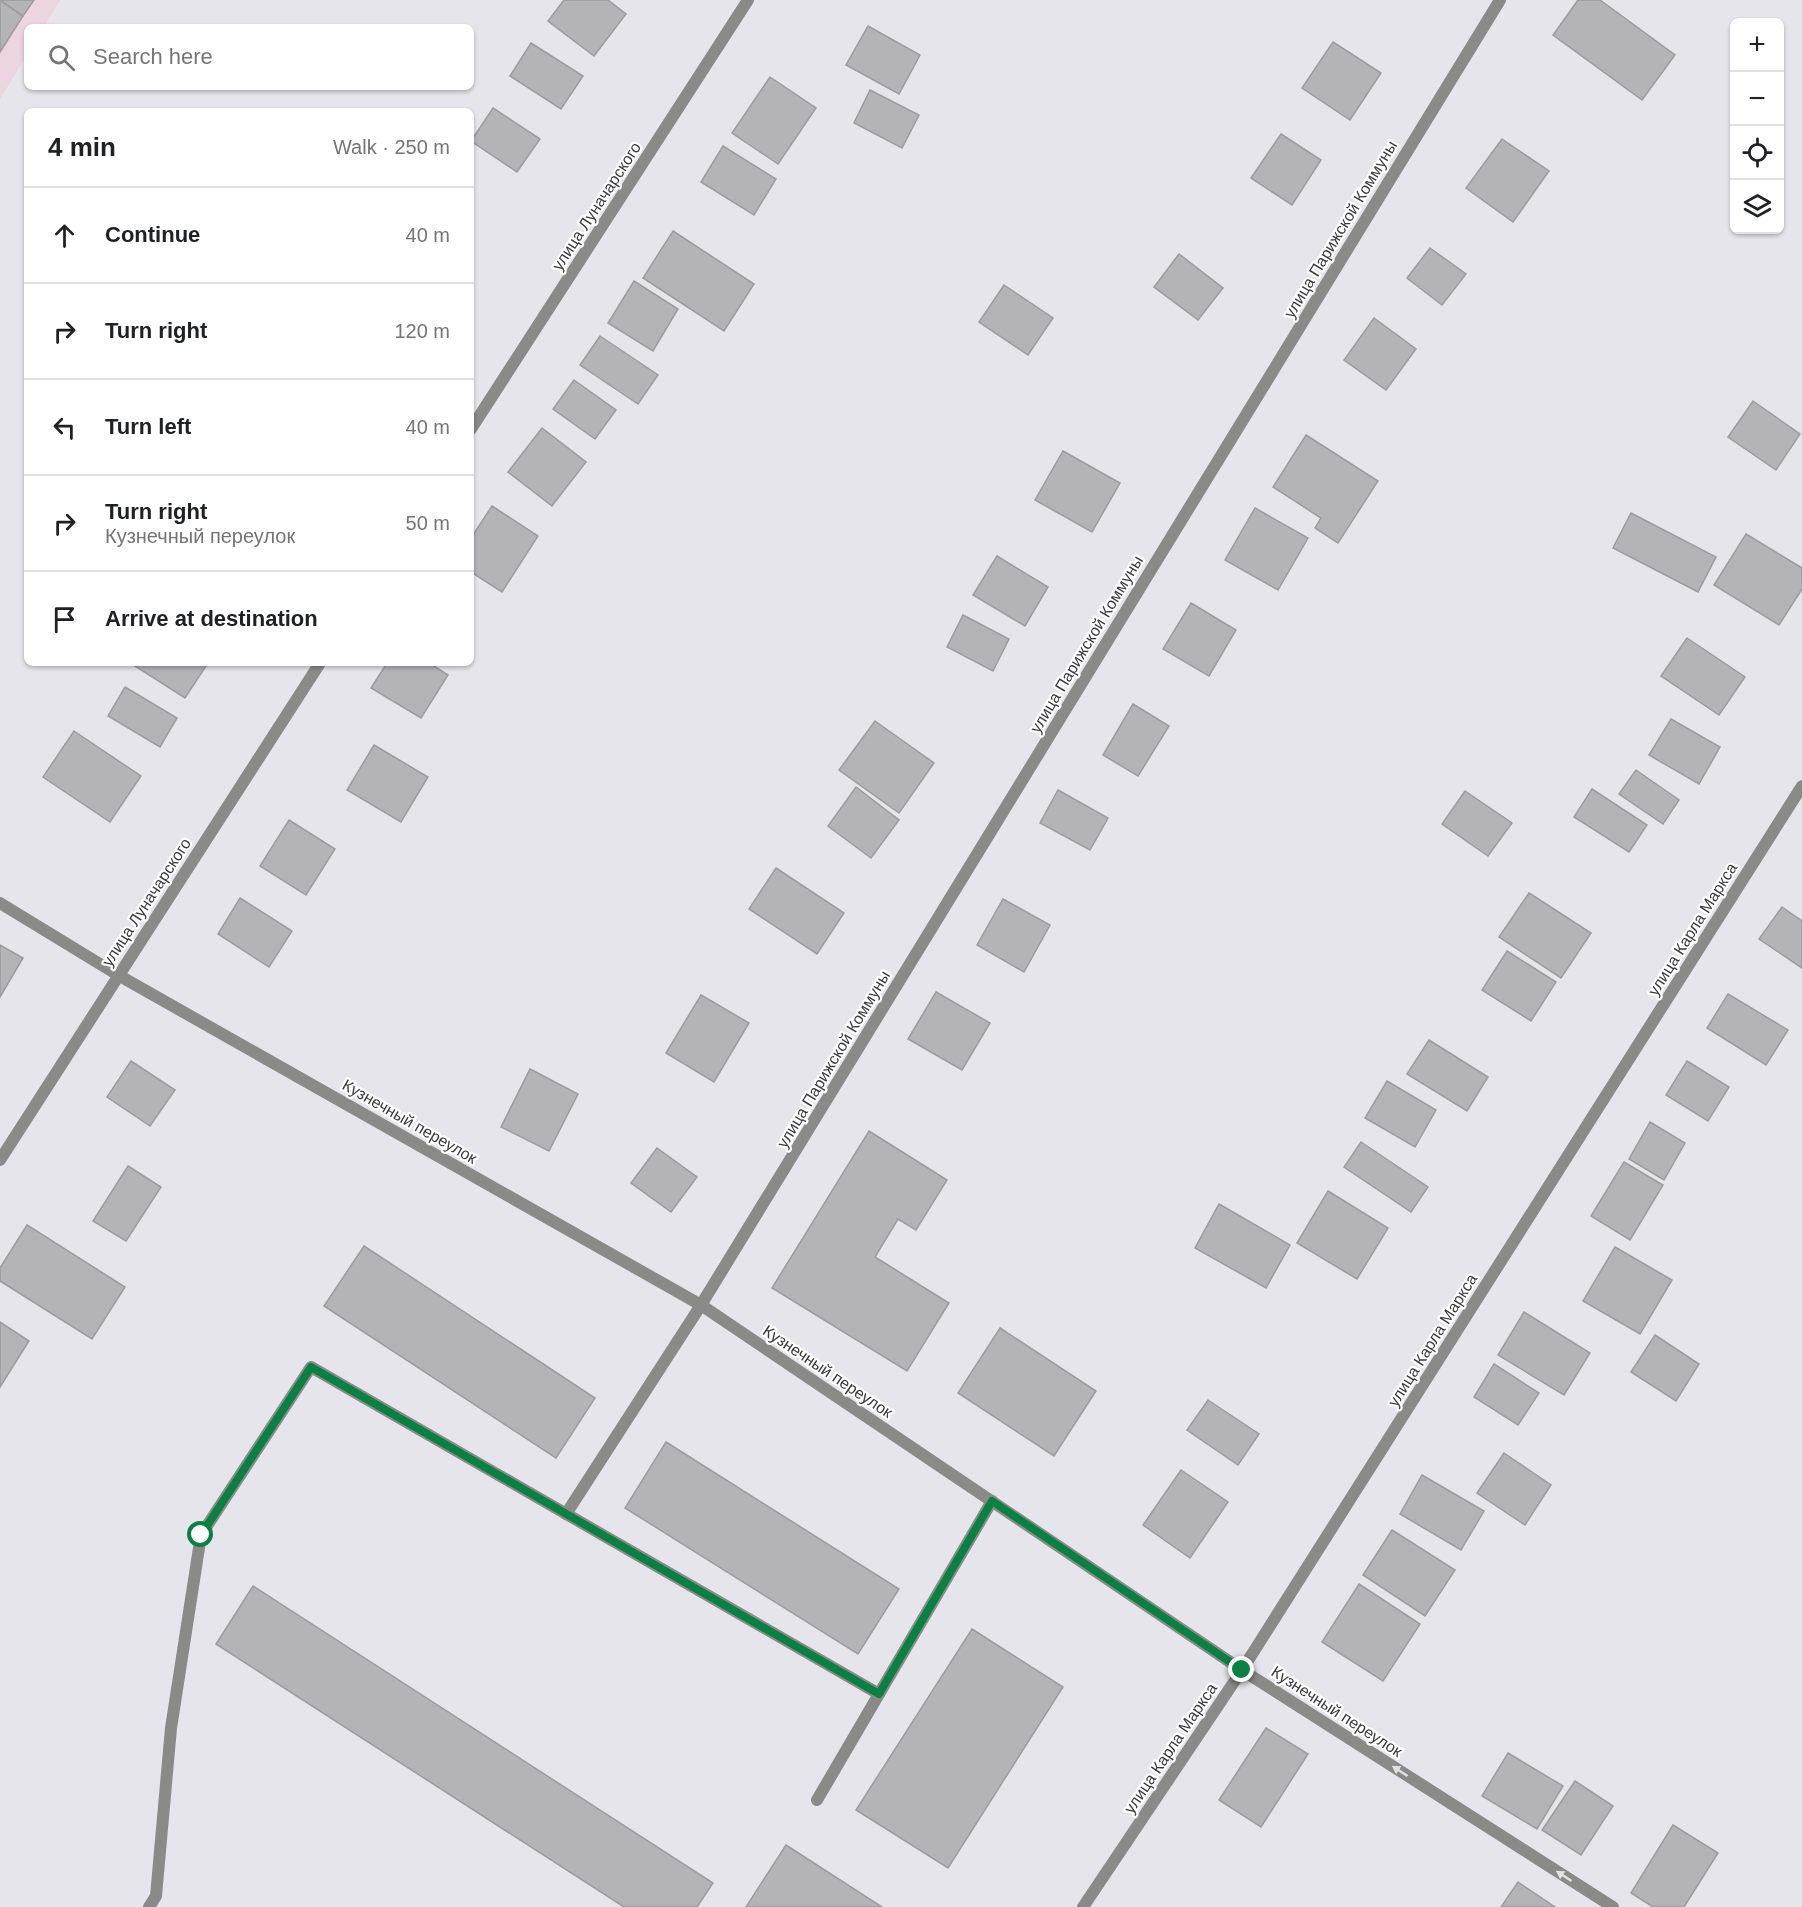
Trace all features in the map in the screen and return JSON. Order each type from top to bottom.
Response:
[{"type":"street","name":"улица Луначарского","points":[[474,424],[748,0]]},
{"type":"street","name":"улица Парижской Коммуны","points":[[566,1514],[701,1305],[1500,0]]},
{"type":"street","name":"улица Луначарского","points":[[0,1160],[318,666]]},
{"type":"street","name":"улица Карла Маркса","points":[[1083,1907],[1242,1670],[1802,786]]},
{"type":"street","name":"Кузнечный переулок","points":[[0,903],[118,975],[701,1305],[1242,1670],[1613,1907]]},
{"type":"street","points":[[149,1907],[156,1896],[171,1728],[201,1535],[311,1367],[879,1694]]},
{"type":"street","points":[[817,1800],[992,1501]]},
{"type":"shaded area","points":[[0,0],[60,0],[46,24],[24,24],[24,60],[0,99]]},
{"type":"building","points":[[0,0],[23,16],[0,52]]},
{"type":"building","points":[[0,0],[34,0],[23,16]]},
{"type":"building","points":[[564,0],[608,0],[626,14],[594,56],[548,21]]},
{"type":"building","points":[[1578,0],[1600,0],[1675,55],[1642,100],[1553,35]]},
{"type":"building","points":[[868,26],[920,55],[899,94],[846,65]]},
{"type":"building","points":[[1333,42],[1381,73],[1350,120],[1302,88]]},
{"type":"building","points":[[531,43],[583,76],[561,109],[510,76]]},
{"type":"building","points":[[770,77],[816,108],[778,164],[732,133]]},
{"type":"building","points":[[870,90],[919,115],[902,148],[854,123]]},
{"type":"building","points":[[493,108],[540,139],[517,172],[474,143],[474,136]]},
{"type":"building","points":[[1281,134],[1321,160],[1292,205],[1251,178]]},
{"type":"building","points":[[1502,139],[1549,171],[1513,222],[1466,188]]},
{"type":"building","points":[[723,146],[776,179],[754,215],[701,182]]},
{"type":"building","points":[[673,231],[754,284],[724,331],[643,278]]},
{"type":"building","points":[[1430,248],[1466,274],[1442,305],[1407,278]]},
{"type":"building","points":[[1179,254],[1223,288],[1198,320],[1154,287]]},
{"type":"building","points":[[634,281],[678,309],[653,351],[608,323]]},
{"type":"building","points":[[1004,285],[1053,318],[1028,355],[979,322]]},
{"type":"building","points":[[1374,318],[1416,349],[1386,390],[1344,360]]},
{"type":"building","points":[[600,336],[658,375],[638,404],[580,365]]},
{"type":"building","points":[[574,380],[616,410],[595,439],[553,409]]},
{"type":"building","points":[[1753,401],[1800,434],[1776,470],[1728,437]]},
{"type":"building","points":[[542,428],[586,462],[552,506],[508,472]]},
{"type":"building","points":[[1306,435],[1378,481],[1338,543],[1315,528],[1321,518],[1273,487]]},
{"type":"building","points":[[1063,451],[1120,483],[1092,532],[1035,500]]},
{"type":"building","points":[[492,506],[538,536],[502,592],[474,574],[474,533]]},
{"type":"building","points":[[1255,508],[1308,538],[1278,590],[1225,560]]},
{"type":"building","points":[[1631,513],[1716,557],[1698,592],[1613,548]]},
{"type":"building","points":[[1746,534],[1802,568],[1802,589],[1779,625],[1714,585]]},
{"type":"building","points":[[997,556],[1048,587],[1025,626],[973,595]]},
{"type":"building","points":[[1191,603],[1236,630],[1209,676],[1163,649]]},
{"type":"building","points":[[963,615],[1009,639],[993,671],[947,647]]},
{"type":"building","points":[[1687,638],[1745,677],[1719,715],[1661,676]]},
{"type":"building","points":[[135,666],[206,666],[185,698]]},
{"type":"building","points":[[385,666],[434,666],[448,675],[421,718],[371,688]]},
{"type":"building","points":[[125,687],[177,718],[160,747],[108,716]]},
{"type":"building","points":[[1133,704],[1169,726],[1138,776],[1103,755]]},
{"type":"building","points":[[1671,719],[1720,747],[1699,784],[1649,755]]},
{"type":"building","points":[[875,721],[934,763],[899,813],[839,770]]},
{"type":"building","points":[[74,731],[141,776],[110,822],[43,777]]},
{"type":"building","points":[[374,745],[428,777],[401,822],[347,790]]},
{"type":"building","points":[[1636,770],[1679,800],[1663,824],[1619,794]]},
{"type":"building","points":[[856,787],[899,820],[871,858],[828,826]]},
{"type":"building","points":[[1592,789],[1647,825],[1629,852],[1574,817]]},
{"type":"building","points":[[1058,790],[1108,818],[1090,850],[1040,823]]},
{"type":"building","points":[[1465,791],[1512,823],[1488,856],[1442,824]]},
{"type":"building","points":[[289,820],[335,849],[306,895],[260,866]]},
{"type":"building","points":[[776,868],[844,913],[817,954],[749,909]]},
{"type":"building","points":[[1529,893],[1591,933],[1561,978],[1499,937]]},
{"type":"building","points":[[240,898],[292,931],[269,967],[218,934]]},
{"type":"building","points":[[1003,899],[1050,925],[1024,972],[977,945]]},
{"type":"building","points":[[1782,907],[1802,921],[1802,968],[1759,939]]},
{"type":"building","points":[[0,945],[23,958],[0,997]]},
{"type":"building","points":[[1507,951],[1556,982],[1531,1021],[1482,990]]},
{"type":"building","points":[[936,992],[990,1023],[962,1070],[908,1039]]},
{"type":"building","points":[[1728,994],[1788,1030],[1766,1065],[1707,1028]]},
{"type":"building","points":[[701,995],[749,1023],[714,1082],[666,1053]]},
{"type":"building","points":[[1429,1040],[1488,1077],[1467,1111],[1407,1074]]},
{"type":"building","points":[[131,1061],[175,1090],[150,1126],[107,1097]]},
{"type":"building","points":[[1687,1061],[1729,1087],[1708,1121],[1666,1095]]},
{"type":"building","points":[[530,1069],[578,1094],[549,1151],[501,1127]]},
{"type":"building","points":[[1387,1081],[1436,1110],[1415,1147],[1365,1118]]},
{"type":"building","points":[[1650,1122],[1685,1143],[1664,1180],[1629,1159]]},
{"type":"building","points":[[869,1131],[947,1180],[916,1230],[898,1219],[875,1257],[949,1303],[907,1371],[772,1288]]},
{"type":"building","points":[[1361,1142],[1428,1187],[1411,1212],[1344,1167]]},
{"type":"building","points":[[657,1148],[697,1177],[671,1212],[631,1183]]},
{"type":"building","points":[[1624,1162],[1663,1185],[1630,1240],[1591,1216]]},
{"type":"building","points":[[128,1166],[161,1187],[126,1241],[93,1221]]},
{"type":"building","points":[[1328,1191],[1388,1228],[1357,1279],[1297,1243]]},
{"type":"building","points":[[1219,1204],[1290,1245],[1266,1288],[1195,1248]]},
{"type":"building","points":[[27,1225],[125,1287],[92,1339],[0,1281],[0,1268]]},
{"type":"building","points":[[364,1246],[595,1398],[556,1458],[324,1306]]},
{"type":"building","points":[[1615,1247],[1672,1280],[1640,1334],[1583,1301]]},
{"type":"building","points":[[1524,1312],[1590,1353],[1564,1395],[1498,1355]]},
{"type":"building","points":[[0,1322],[29,1341],[0,1387]]},
{"type":"building","points":[[1000,1328],[1096,1391],[1054,1456],[958,1393]]},
{"type":"building","points":[[1655,1335],[1699,1364],[1676,1401],[1631,1372]]},
{"type":"building","points":[[1494,1364],[1539,1393],[1518,1425],[1474,1397]]},
{"type":"building","points":[[1208,1400],[1259,1434],[1238,1465],[1187,1430]]},
{"type":"building","points":[[666,1442],[899,1589],[858,1654],[625,1508]]},
{"type":"building","points":[[1504,1453],[1551,1485],[1525,1525],[1477,1493]]},
{"type":"building","points":[[1181,1470],[1228,1502],[1190,1558],[1143,1525]]},
{"type":"building","points":[[1422,1475],[1484,1511],[1461,1550],[1400,1514]]},
{"type":"building","points":[[1392,1530],[1455,1570],[1425,1616],[1363,1575]]},
{"type":"building","points":[[1359,1584],[1420,1624],[1383,1681],[1322,1642]]},
{"type":"building","points":[[253,1586],[713,1883],[697,1907],[624,1907],[216,1644]]},
{"type":"building","points":[[972,1629],[1063,1687],[948,1868],[856,1810]]},
{"type":"building","points":[[1266,1728],[1308,1754],[1261,1827],[1219,1800]]},
{"type":"building","points":[[1508,1753],[1563,1786],[1537,1829],[1482,1796]]},
{"type":"building","points":[[1575,1781],[1613,1806],[1581,1855],[1542,1830]]},
{"type":"building","points":[[1673,1825],[1718,1853],[1684,1907],[1653,1907],[1631,1893]]},
{"type":"building","points":[[786,1845],[882,1907],[746,1907]]},
{"type":"building","points":[[1518,1882],[1555,1907],[1501,1907]]},
{"type":"route","points":[[201,1535],[311,1367],[879,1694],[992,1501],[1242,1670]]}]
